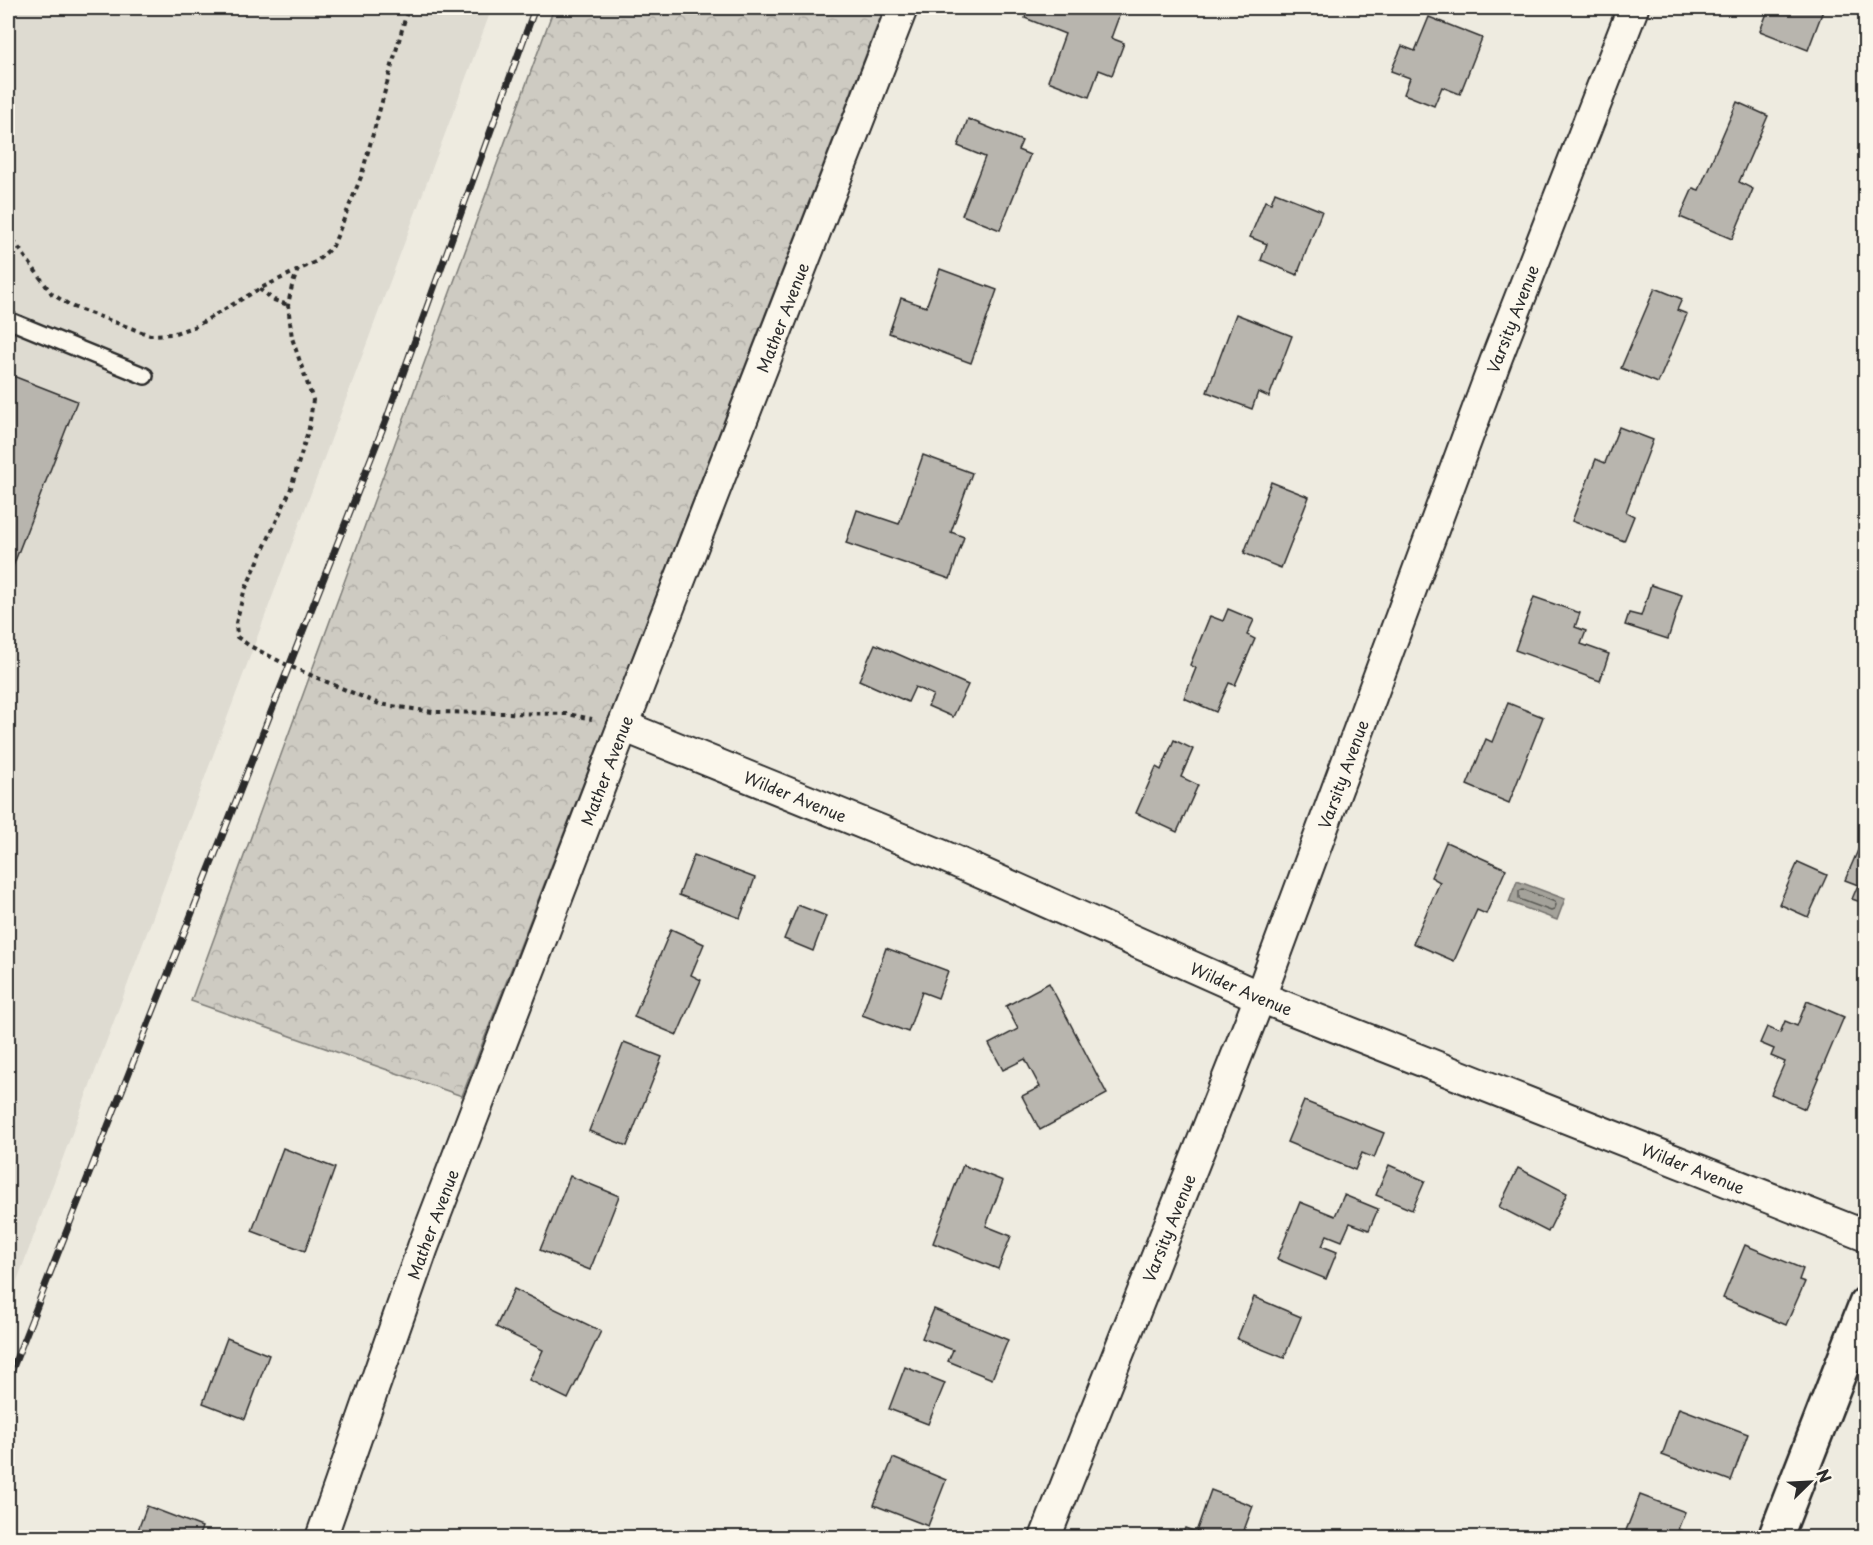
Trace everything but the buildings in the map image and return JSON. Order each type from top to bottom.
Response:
[{"type":"main road","points":[[1779,1536],[1866,1304]]},
{"type":"street","name":"Mather Avenue","points":[[321,1538],[423,1247],[902,8]]},
{"type":"street","name":"Varsity Avenue","points":[[1046,1538],[1260,997],[1497,357],[1633,8]]},
{"type":"street","name":"Wilder Avenue","points":[[623,726],[941,855],[1260,997],[1866,1236]]},
{"type":"lane","points":[[8,320],[146,376]]},
{"type":"path","points":[[8,233],[52,294],[73,307],[150,334],[172,334],[196,326],[259,289],[317,261],[333,246],[361,177],[408,8]]},
{"type":"path","points":[[298,269],[288,305],[292,338],[313,400],[309,428],[291,491],[244,592],[236,623],[237,637],[289,666],[379,704],[433,712],[568,714],[623,726]]},
{"type":"path","points":[[259,289],[274,300],[288,305]]},
{"type":"shaded area","points":[[8,8],[492,8],[8,1305]]},
{"type":"green space","points":[[554,8],[884,8],[462,1096],[191,1001]]},
{"type":"water","points":[[1517,881],[1565,899],[1557,920],[1509,902]]},
{"type":"railway","points":[[8,1380],[388,415],[535,8]]}]
